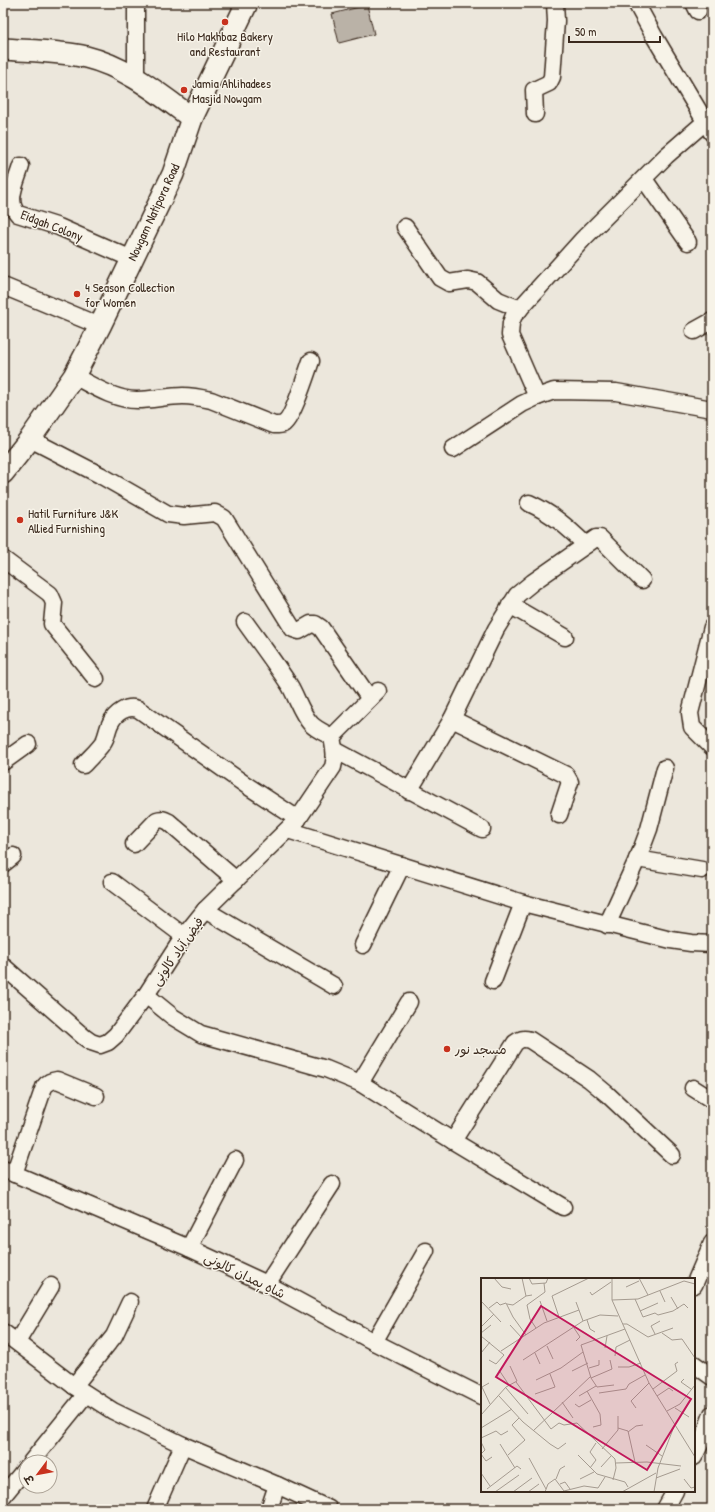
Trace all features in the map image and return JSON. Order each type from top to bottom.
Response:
[{"type":"main road","name":"Nowgam Natipora Road","points":[[3,473],[30,439],[74,376],[100,326],[173,174],[192,118],[250,4]]},
{"type":"main road","points":[[3,49],[86,57],[110,65],[136,77],[192,118]]},
{"type":"street","points":[[136,3],[136,77]]},
{"type":"street","points":[[535,114],[534,90],[549,82],[552,77],[556,22],[555,3]]},
{"type":"street","points":[[537,396],[510,335],[511,323],[514,315],[583,239],[666,156],[709,128],[636,3]]},
{"type":"street","name":"Eidgah Colony","points":[[21,166],[11,201],[14,210],[18,214],[59,227],[132,260]]},
{"type":"street","points":[[644,179],[688,242]]},
{"type":"street","points":[[405,227],[440,278],[449,283],[468,280],[477,282],[498,300],[520,309]]},
{"type":"street","points":[[3,286],[100,326]]},
{"type":"street","points":[[694,331],[712,321]]},
{"type":"street","points":[[74,376],[114,395],[124,398],[137,400],[182,396],[200,398],[211,400],[274,425],[278,425],[284,424],[291,416],[311,361]]},
{"type":"street","points":[[453,449],[522,404],[537,396],[554,392],[616,392],[712,409]]},
{"type":"street","points":[[30,439],[100,475],[168,514],[184,516],[215,513],[224,518],[293,629],[299,631],[311,624],[315,624],[321,628],[374,695],[334,743]]},
{"type":"street","points":[[528,503],[546,511],[556,518],[586,545]]},
{"type":"street","points":[[409,790],[452,719],[496,629],[510,605],[532,582],[596,538],[600,538],[642,580]]},
{"type":"street","points":[[3,559],[50,594],[54,603],[52,624],[96,679]]},
{"type":"street","points":[[510,605],[565,637]]},
{"type":"street","points":[[245,622],[285,679],[304,714],[312,724],[334,743],[409,790],[482,829]]},
{"type":"street","points":[[712,627],[690,714],[692,726],[712,747]]},
{"type":"street","points":[[83,764],[105,739],[114,717],[123,710],[133,707],[246,784],[293,824],[402,866],[523,903],[671,940],[712,944]]},
{"type":"street","points":[[452,719],[566,775],[570,782],[559,815]]},
{"type":"street","name":"فیض آباد کالونی","points":[[3,966],[84,1037],[91,1042],[100,1045],[108,1042],[116,1035],[146,995],[184,936],[205,910],[293,824],[332,767],[335,759],[334,743]]},
{"type":"street","points":[[3,762],[28,744]]},
{"type":"street","points":[[607,924],[649,829],[665,768]]},
{"type":"street","points":[[134,844],[157,820],[162,818],[169,822],[236,880]]},
{"type":"street","points":[[637,859],[702,870]]},
{"type":"street","points":[[363,945],[402,866]]},
{"type":"street","points":[[112,882],[184,936]]},
{"type":"street","points":[[493,981],[523,903]]},
{"type":"street","points":[[205,910],[334,986]]},
{"type":"street","points":[[146,995],[173,1017],[201,1034],[326,1070],[360,1083],[563,1207]]},
{"type":"street","points":[[360,1083],[409,1002]]},
{"type":"street","points":[[453,1141],[515,1043],[519,1039],[524,1038],[530,1040],[589,1079],[672,1155]]},
{"type":"street","points":[[8,1171],[46,1084],[50,1081],[57,1080],[96,1096]]},
{"type":"street","points":[[693,1088],[712,1100]]},
{"type":"street","points":[[190,1248],[235,1160]]},
{"type":"street","name":"شاہِ ہمدان کالونی","points":[[8,1171],[190,1248],[267,1284],[374,1342],[481,1396]]},
{"type":"street","points":[[267,1284],[332,1184]]},
{"type":"street","points":[[695,1283],[712,1242]]},
{"type":"street","points":[[374,1342],[426,1250]]},
{"type":"street","points":[[17,1342],[51,1286]]},
{"type":"street","points":[[36,1454],[80,1390],[114,1336],[130,1302]]},
{"type":"street","points":[[3,1332],[80,1390],[130,1420],[183,1445],[277,1485],[322,1507]]},
{"type":"street","points":[[695,1365],[712,1377]]},
{"type":"street","points":[[695,1455],[712,1414]]},
{"type":"street","points":[[155,1509],[183,1445]]},
{"type":"street","points":[[3,1496],[18,1478]]},
{"type":"street","points":[[269,1509],[277,1485]]},
{"type":"street","points":[[665,1509],[674,1492]]},
{"type":"building","points":[[367,5],[374,34],[339,43],[332,14]]},
{"type":"place","name":"Hilo Makhbaz Bakery and Restaurant","points":[[225,22]]},
{"type":"place","name":"Jamia Ahlihadees Masjid Nowgam","points":[[184,90]]},
{"type":"place","name":"4 Season Collection for Women","points":[[77,294]]},
{"type":"place","name":"Hatil Furniture J&K Allied Furnishing","points":[[20,520]]},
{"type":"place","name":"مسجد نور","points":[[447,1049]]}]
